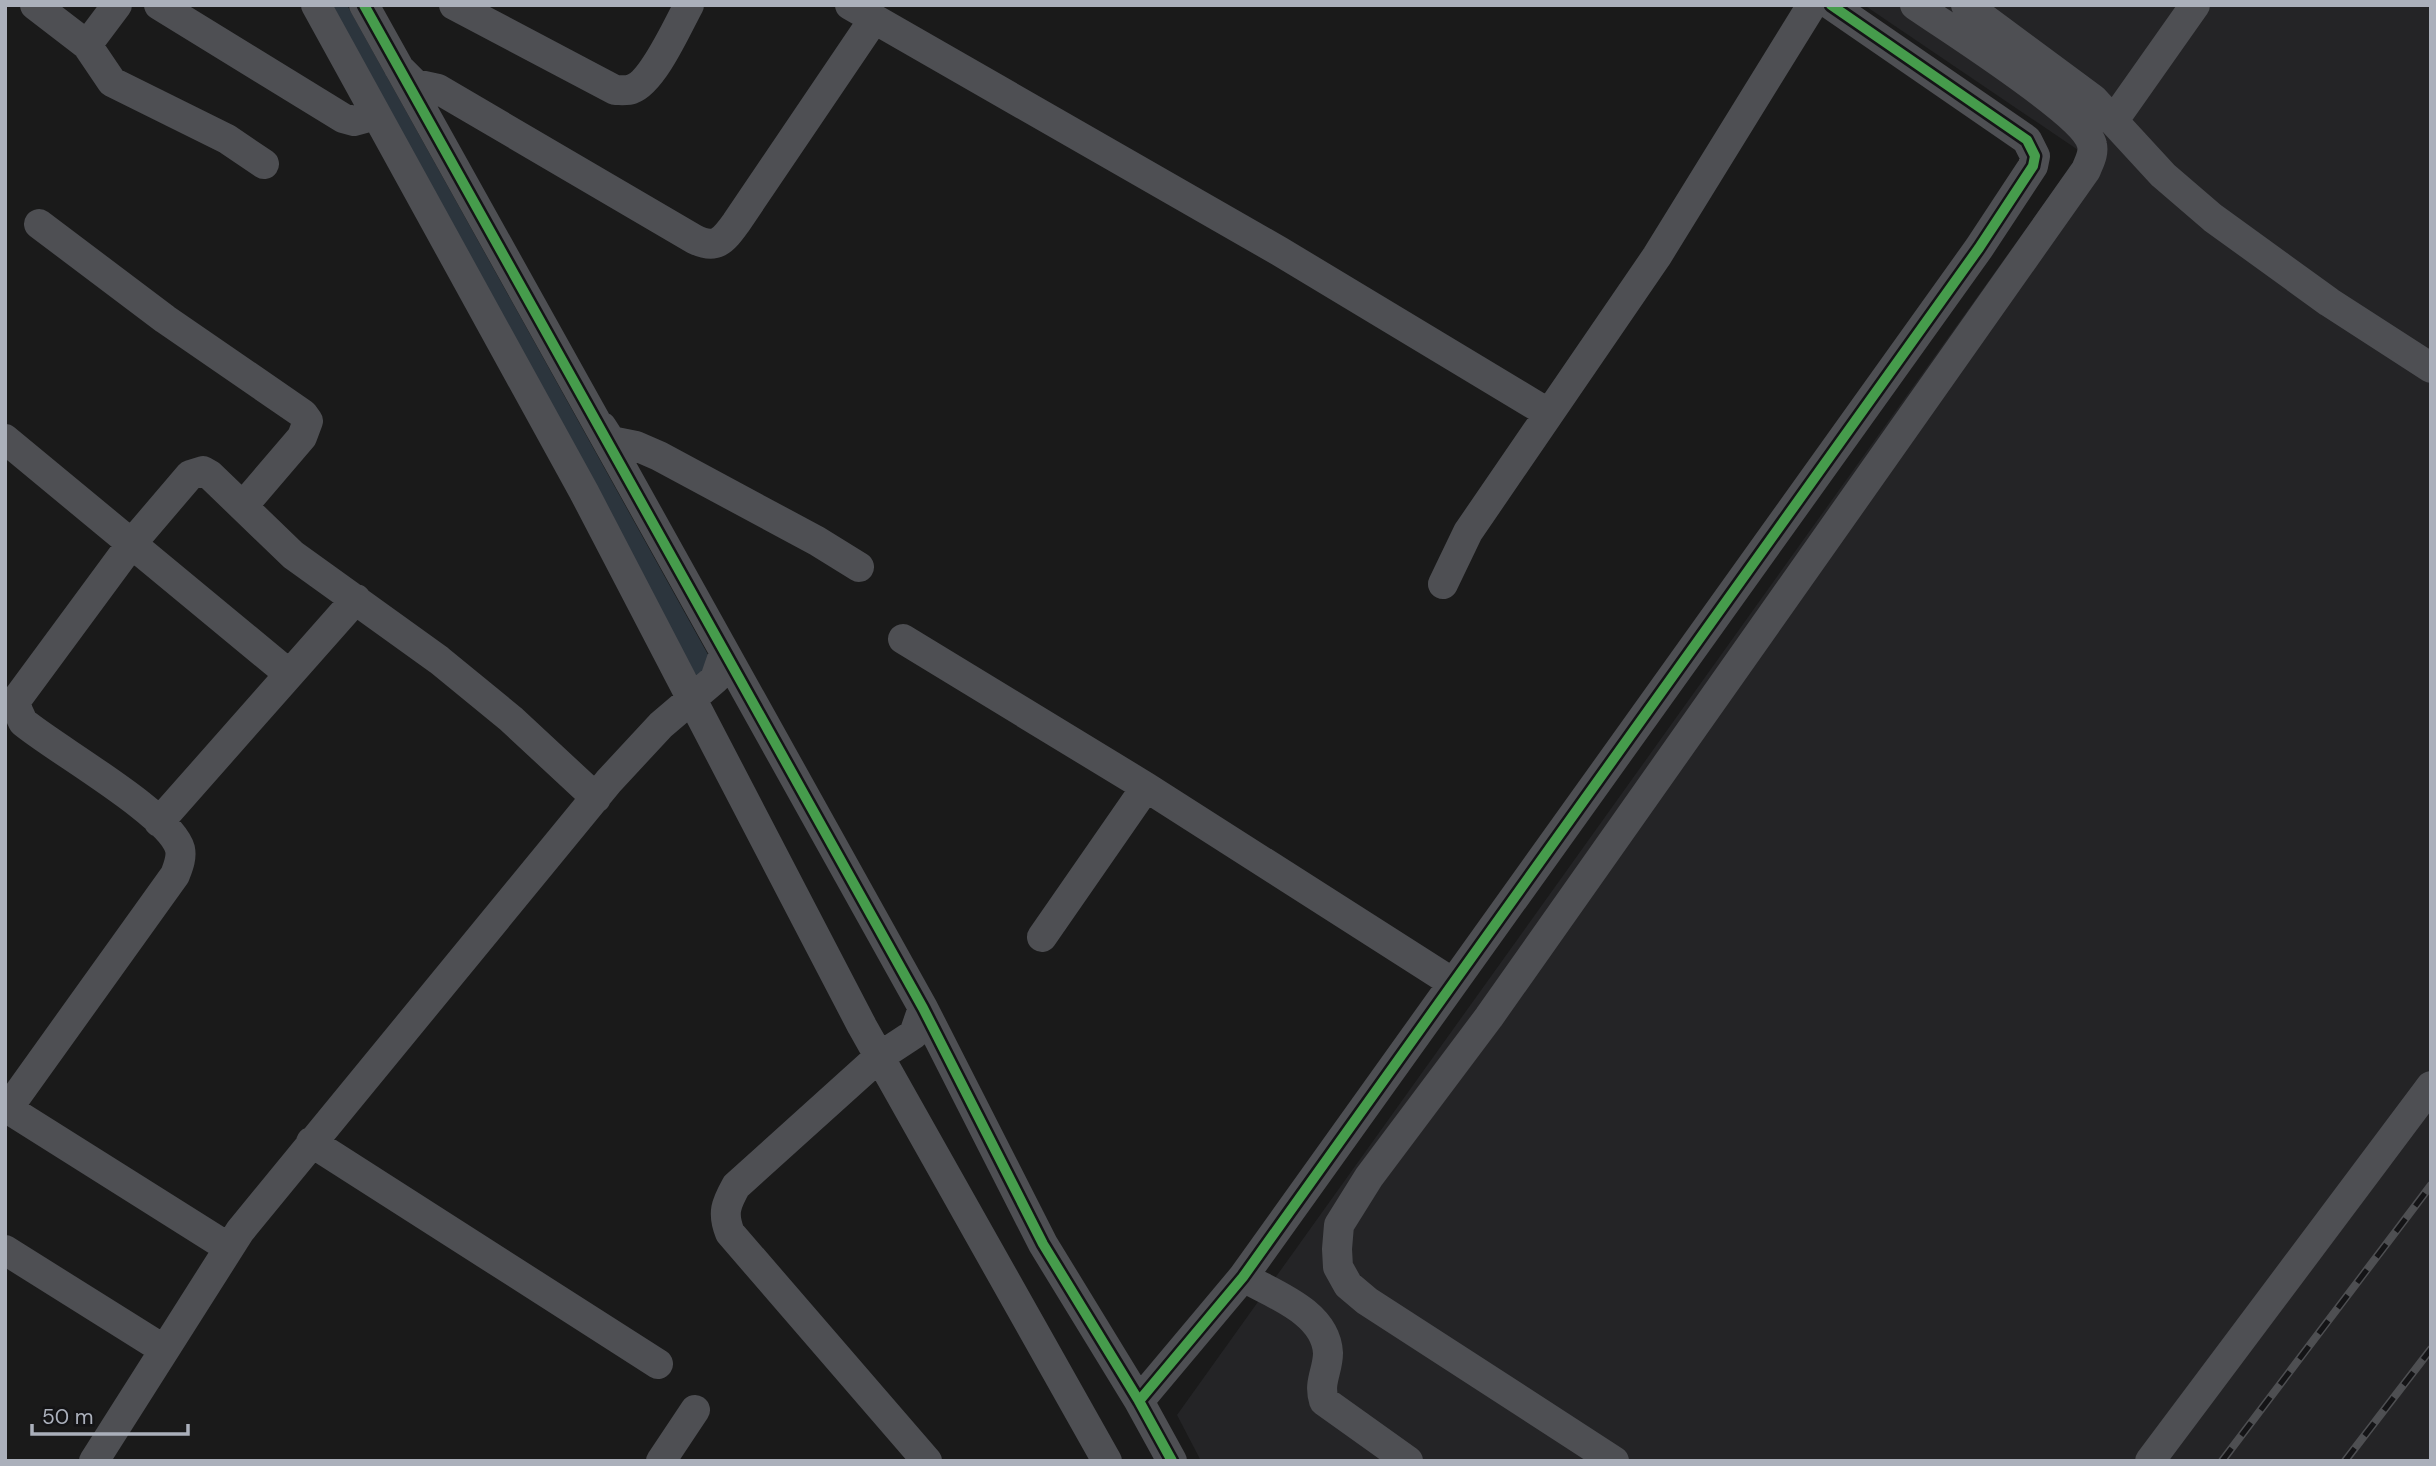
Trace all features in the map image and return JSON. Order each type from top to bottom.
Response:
[{"type":"street","points":[[35,5],[87,45],[112,82],[218,135],[264,164]]},
{"type":"street","points":[[87,45],[117,5]]},
{"type":"street","points":[[159,5],[332,113],[355,121],[376,115]]},
{"type":"street","points":[[316,5],[584,492],[707,680],[919,1021],[1043,1244],[1139,1401],[1172,1461]]},
{"type":"street","points":[[363,5],[611,440],[636,446],[659,456],[859,567]]},
{"type":"street","points":[[454,5],[615,90],[631,90],[640,85],[653,69],[689,5]]},
{"type":"street","points":[[1443,584],[1468,532],[1657,256],[1812,5]]},
{"type":"street","points":[[1139,1401],[1242,1277],[1979,248],[2034,166],[2035,156],[2027,140],[1831,5]]},
{"type":"street","points":[[1614,1461],[1367,1301],[1348,1285],[1338,1267],[1339,1225],[1369,1177],[1489,1017],[2089,163],[2092,144],[2070,116],[1915,5]]},
{"type":"street","points":[[1966,5],[2093,99],[2163,176],[2213,218],[2329,302],[2431,369]]},
{"type":"street","points":[[2114,120],[2195,5]]},
{"type":"street","points":[[396,66],[415,85],[438,89],[694,240],[715,245],[724,240],[736,223],[862,12],[1091,146],[1279,251],[1548,413]]},
{"type":"street","points":[[39,224],[165,319],[303,414],[307,427],[302,437],[243,506]]},
{"type":"street","points":[[600,424],[707,680],[884,1054],[1107,1461]]},
{"type":"street","points":[[5,439],[289,674]]},
{"type":"street","points":[[229,1248],[6,1107],[175,875],[180,860],[180,848],[159,822],[23,722],[17,709],[17,699],[24,688],[132,543],[181,484],[197,471],[210,475],[293,555],[449,668],[596,798]]},
{"type":"street","points":[[159,822],[356,599]]},
{"type":"street","points":[[903,639],[1146,787],[1453,983]]},
{"type":"street","points":[[94,1461],[229,1248],[311,1142],[596,798],[661,725],[707,680]]},
{"type":"street","points":[[1042,937],[1146,787]]},
{"type":"street","points":[[919,1021],[736,1186],[725,1206],[724,1218],[730,1233],[927,1461]]},
{"type":"street","points":[[2150,1461],[2431,1086]]},
{"type":"street","points":[[311,1142],[658,1364]]},
{"type":"street","points":[[5,1250],[163,1349]]},
{"type":"street","points":[[1242,1277],[1301,1309],[1313,1320],[1327,1342],[1328,1357],[1320,1389],[1324,1401],[1408,1461]]},
{"type":"street","points":[[661,1461],[695,1410]]},
{"type":"shaded area","points":[[1864,5],[2431,5],[2431,1461],[1201,1461],[1177,1415],[2081,152]]},
{"type":"waterway","points":[[335,5],[703,667]]},
{"type":"railway","points":[[2222,1461],[2431,1185]]},
{"type":"railway","points":[[2345,1461],[2431,1349]]},
{"type":"cycle path","points":[[364,5],[923,1008],[1043,1244],[1139,1401],[1172,1461]]},
{"type":"cycle path","points":[[1139,1401],[1243,1277],[1979,248],[2033,166],[2035,156],[2027,140],[1831,5]]}]
